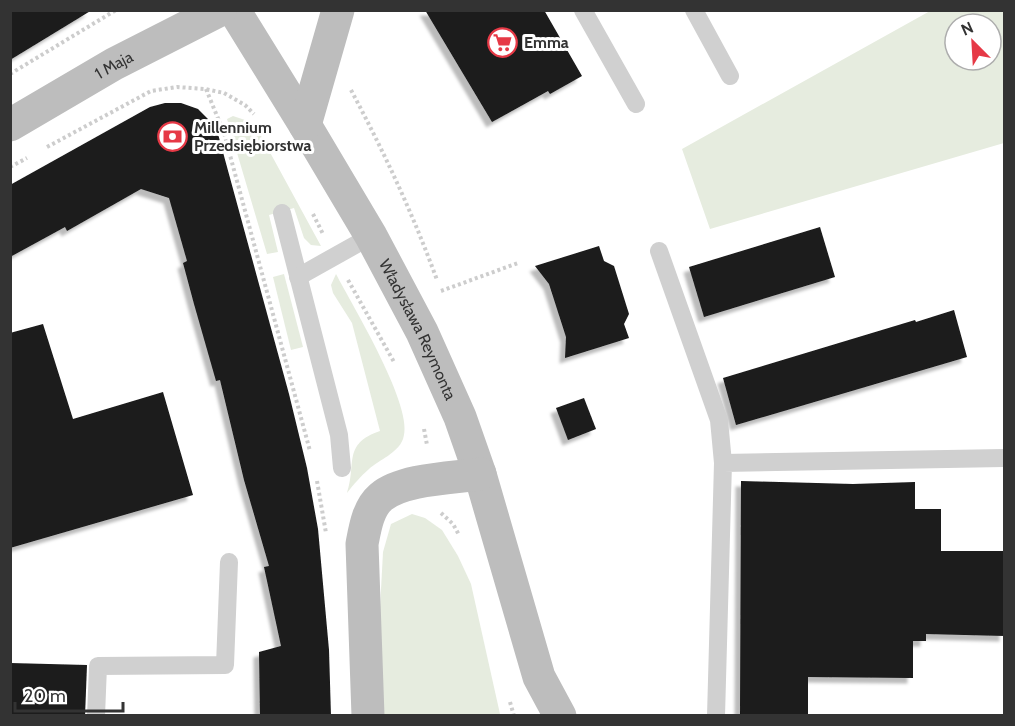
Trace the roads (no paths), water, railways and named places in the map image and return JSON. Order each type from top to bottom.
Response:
[{"type":"main road","name":"1 Maja","points":[[10,125],[114,64],[220,10]]},
{"type":"main road","name":"Władysława Reymonta","points":[[234,10],[306,125],[371,236],[422,332],[460,417],[480,474],[539,677],[560,716]]},
{"type":"main road","points":[[306,125],[338,10]]},
{"type":"main road","points":[[368,716],[362,544],[367,520],[380,498],[395,488],[480,474]]},
{"type":"main road","name":"Władysława Reymonta","points":[[539,677],[541,716]]},
{"type":"lane","points":[[583,10],[636,104]]},
{"type":"lane","points":[[694,10],[730,76]]},
{"type":"lane","points":[[282,213],[339,435],[342,468]]},
{"type":"lane","points":[[298,277],[371,236]]},
{"type":"lane","points":[[659,251],[719,420],[723,463],[716,716]]},
{"type":"lane","points":[[723,463],[1005,458]]},
{"type":"lane","points":[[96,716],[98,666],[225,665],[229,562]]},
{"type":"place","name":"Emma","points":[[503,42]]},
{"type":"place","name":"Millennium Przedsiębiorstwa","points":[[173,136]]}]
